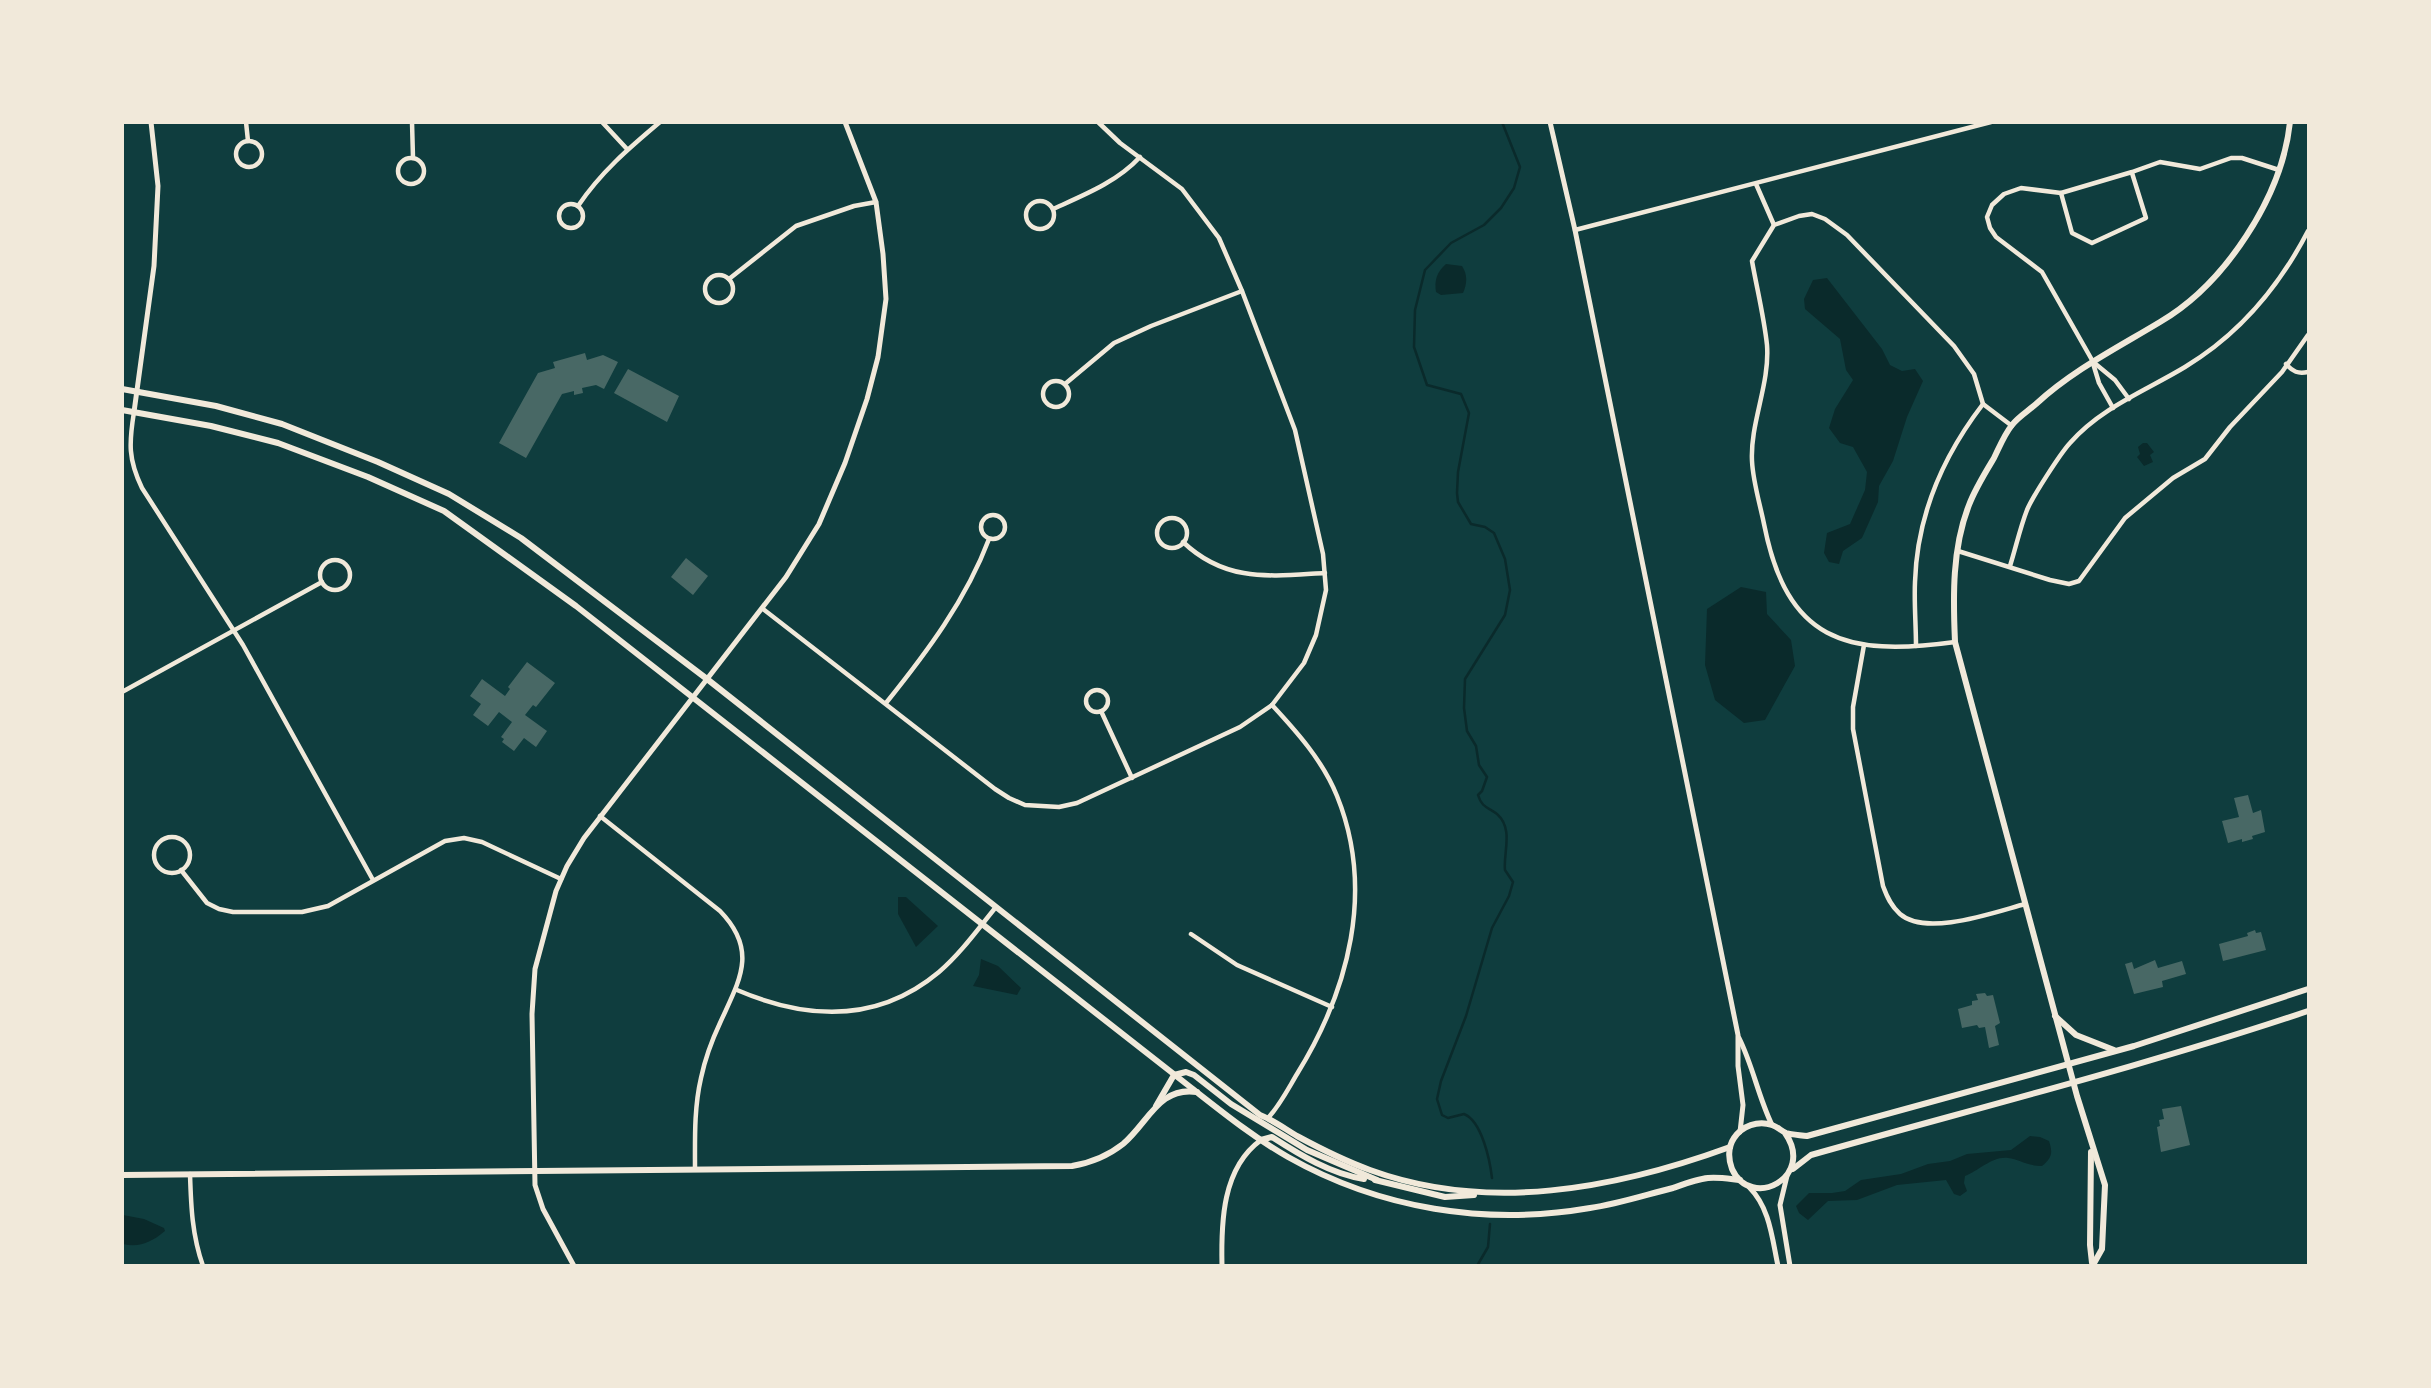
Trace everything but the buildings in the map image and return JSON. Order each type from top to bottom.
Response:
[{"type":"main road","points":[[2092,1265],[2102,1248],[2105,1185],[2091,1147],[2068,1064],[1955,642],[1953,595],[1958,551],[1968,505],[2012,426],[2053,388],[2092,360],[2162,321],[2230,260],[2255,219],[2279,170],[2290,122]]},
{"type":"main road","points":[[122,389],[216,406],[282,424],[450,494],[521,537],[706,679],[1260,1115],[1325,1151],[1371,1170],[1413,1183],[1480,1193],[1532,1194],[1601,1184],[1695,1160],[1730,1147]]},
{"type":"main road","points":[[122,411],[211,426],[278,443],[368,477],[444,511],[576,606],[1196,1092],[1287,1157],[1331,1179],[1377,1196],[1476,1215],[1563,1213],[1615,1204],[1706,1178],[1740,1180]]},
{"type":"main road","points":[[2308,989],[2116,1051],[1807,1136],[1785,1133],[1772,1125],[1755,1124],[1740,1132],[1730,1147],[1730,1165],[1747,1185],[1767,1188],[1777,1185],[1811,1155],[2142,1065],[2308,1011]]},
{"type":"main road","points":[[2055,1016],[2076,1035],[2116,1051]]},
{"type":"main road","points":[[122,1175],[1072,1166],[1102,1157],[1122,1144],[1156,1106],[1174,1075],[1186,1072],[1194,1075],[1231,1104],[1307,1150],[1377,1181]]},
{"type":"main road","points":[[1156,1106],[1180,1091],[1196,1092]]},
{"type":"main road","points":[[1785,1133],[1794,1150],[1789,1173]]},
{"type":"main road","points":[[1261,1140],[1272,1137],[1327,1167],[1350,1176],[1445,1197],[1480,1193]]},
{"type":"main road","points":[[2091,1147],[2092,1265]]},
{"type":"street","points":[[151,122],[158,186],[155,264],[130,438],[132,468],[142,488],[235,631],[373,880]]},
{"type":"street","points":[[246,122],[248,141]]},
{"type":"street","points":[[412,122],[413,158]]},
{"type":"street","points":[[601,122],[627,149]]},
{"type":"street","points":[[578,206],[594,182],[627,149],[660,122]]},
{"type":"street","points":[[575,1265],[539,1201],[535,1185],[532,1014],[535,969],[561,878],[584,838],[786,577],[818,524],[845,463],[878,358],[886,299],[876,202],[845,122]]},
{"type":"street","points":[[763,608],[995,789],[1025,805],[1059,807],[1077,803],[1240,727],[1272,705],[1300,669],[1310,651],[1321,618],[1326,590],[1323,554],[1295,430],[1219,238],[1182,189],[1098,122]]},
{"type":"street","points":[[1550,122],[1575,230],[1738,1035],[1738,1066],[1743,1105],[1740,1132]]},
{"type":"street","points":[[1575,230],[1991,122]]},
{"type":"street","points":[[248,141],[256,144],[262,154],[259,162],[248,168],[237,161],[236,152],[240,145],[248,141]]},
{"type":"street","points":[[1053,209],[1101,188],[1140,157]]},
{"type":"street","points":[[413,158],[423,165],[424,173],[420,181],[408,184],[398,175],[399,166],[404,159],[413,158]]},
{"type":"street","points":[[2113,408],[2099,383],[2092,360],[2042,272],[1996,237],[1990,228],[1987,217],[1992,205],[2004,194],[2021,188],[2062,193],[2160,162],[2200,169],[2231,158],[2242,158],[2279,170]]},
{"type":"street","points":[[2062,193],[2072,233],[2092,243],[2146,218],[2132,172]]},
{"type":"street","points":[[1756,184],[1774,225]]},
{"type":"street","points":[[729,279],[796,226],[854,206],[876,202]]},
{"type":"street","points":[[1033,202],[1047,202],[1053,209],[1052,223],[1044,229],[1035,229],[1028,223],[1026,213],[1033,202]]},
{"type":"street","points":[[570,204],[578,206],[583,215],[581,223],[575,227],[567,227],[561,222],[561,210],[570,204]]},
{"type":"street","points":[[1955,642],[1916,646],[1864,645],[1832,637],[1806,618],[1792,602],[1779,579],[1768,545],[1752,461],[1767,347],[1752,261],[1774,225],[1812,214],[1825,219],[1847,234],[1954,346],[1974,374],[1983,404],[2012,426]]},
{"type":"street","points":[[2010,566],[2028,508],[2070,442],[2113,408],[2208,351],[2250,316],[2293,260],[2308,231]]},
{"type":"street","points":[[720,275],[729,279],[733,291],[729,299],[721,303],[709,299],[705,286],[710,278],[720,275]]},
{"type":"street","points":[[1065,384],[1114,343],[1242,291]]},
{"type":"street","points":[[1958,551],[2050,580],[2069,584],[2079,581],[2125,518],[2173,478],[2205,459],[2230,427],[2255,403],[2308,335]]},
{"type":"street","points":[[2092,360],[2115,380],[2129,399]]},
{"type":"street","points":[[2286,364],[2292,371],[2301,374],[2308,372]]},
{"type":"street","points":[[1057,380],[1065,384],[1069,392],[1065,404],[1052,407],[1045,402],[1043,389],[1049,382],[1057,380]]},
{"type":"street","points":[[1916,646],[1915,580],[1925,517],[1948,457],[1983,404]]},
{"type":"street","points":[[991,515],[998,516],[1004,522],[1005,530],[998,539],[989,538],[983,534],[982,523],[991,515]]},
{"type":"street","points":[[1168,518],[1181,521],[1187,534],[1183,542],[1175,547],[1165,546],[1158,538],[1160,524],[1168,518]]},
{"type":"street","points":[[886,703],[944,627],[980,562],[989,538]]},
{"type":"street","points":[[1183,542],[1206,561],[1234,572],[1265,576],[1325,573]]},
{"type":"street","points":[[339,560],[347,566],[349,580],[343,587],[329,589],[322,582],[322,568],[329,561],[339,560]]},
{"type":"street","points":[[122,692],[322,582]]},
{"type":"street","points":[[1864,645],[1853,707],[1853,729],[1883,886],[1890,904],[1902,916],[1933,924],[2025,904]]},
{"type":"street","points":[[1092,692],[1102,692],[1106,697],[1106,706],[1101,711],[1094,711],[1086,704],[1087,697],[1092,692]]},
{"type":"street","points":[[1268,1118],[1310,1053],[1343,978],[1353,934],[1356,886],[1351,842],[1336,793],[1324,771],[1272,705]]},
{"type":"street","points":[[1101,711],[1132,778]]},
{"type":"street","points":[[600,816],[729,920],[743,957],[737,990],[715,1034],[700,1080],[696,1106],[695,1169]]},
{"type":"street","points":[[176,837],[189,849],[189,861],[181,870],[165,872],[156,864],[156,848],[163,839],[176,837]]},
{"type":"street","points":[[181,870],[207,903],[233,912],[302,912],[328,906],[445,841],[464,838],[482,842],[561,878]]},
{"type":"street","points":[[737,990],[793,1009],[836,1013],[869,1008],[903,996],[925,982],[955,956],[997,907]]},
{"type":"street","points":[[1191,934],[1237,965],[1332,1007]]},
{"type":"street","points":[[1738,1035],[1750,1059],[1762,1103],[1772,1125]]},
{"type":"street","points":[[1222,1265],[1223,1217],[1232,1180],[1247,1153],[1261,1140]]},
{"type":"street","points":[[1789,1173],[1780,1205],[1790,1265]]},
{"type":"street","points":[[190,1174],[194,1236],[203,1265]]},
{"type":"street","points":[[1747,1185],[1764,1208],[1778,1265]]},
{"type":"water","points":[[1446,264],[1462,266],[1466,279],[1463,293],[1441,295],[1436,292],[1437,276]]},
{"type":"water","points":[[1827,278],[1882,349],[1890,365],[1902,371],[1915,369],[1923,381],[1907,417],[1893,461],[1879,486],[1878,502],[1862,538],[1843,551],[1839,564],[1829,562],[1824,553],[1827,533],[1850,524],[1865,490],[1867,472],[1853,447],[1840,443],[1829,428],[1835,409],[1853,380],[1846,370],[1840,339],[1805,309],[1804,299],[1813,280]]},
{"type":"water","points":[[2147,443],[2154,452],[2150,455],[2153,462],[2144,466],[2137,457],[2140,454],[2138,447]]},
{"type":"water","points":[[1741,587],[1766,592],[1767,614],[1791,640],[1795,666],[1765,720],[1744,723],[1715,700],[1705,665],[1707,609]]},
{"type":"water","points":[[898,897],[906,897],[938,926],[916,947],[898,914]]},
{"type":"water","points":[[981,959],[998,966],[1021,988],[1017,995],[973,986],[979,975]]},
{"type":"water","points":[[2030,1136],[2049,1141],[2051,1155],[2042,1166],[2008,1158],[1996,1159],[1965,1176],[1967,1191],[1960,1196],[1954,1194],[1946,1180],[1897,1185],[1857,1200],[1828,1201],[1808,1220],[1799,1213],[1796,1206],[1809,1193],[1845,1191],[1861,1180],[1901,1174],[1967,1154],[2011,1150]]},
{"type":"water","points":[[123,1215],[144,1219],[164,1228],[165,1231],[145,1243],[123,1244]]},
{"type":"waterway","points":[[1492,1178],[1484,1142],[1476,1125],[1464,1114],[1448,1118],[1442,1115],[1437,1099],[1441,1081],[1466,1016],[1492,928],[1509,896],[1513,882],[1505,870],[1505,827],[1497,814],[1483,805],[1478,795],[1487,777],[1479,765],[1476,746],[1467,731],[1464,708],[1465,679],[1505,615],[1510,590],[1505,559],[1494,533],[1485,527],[1471,524],[1458,502],[1458,472],[1469,413],[1461,394],[1427,385],[1414,347],[1415,310],[1425,270],[1451,243],[1484,225],[1501,208],[1514,188],[1520,167],[1502,122]]},
{"type":"waterway","points":[[1477,1266],[1488,1247],[1490,1224]]}]
